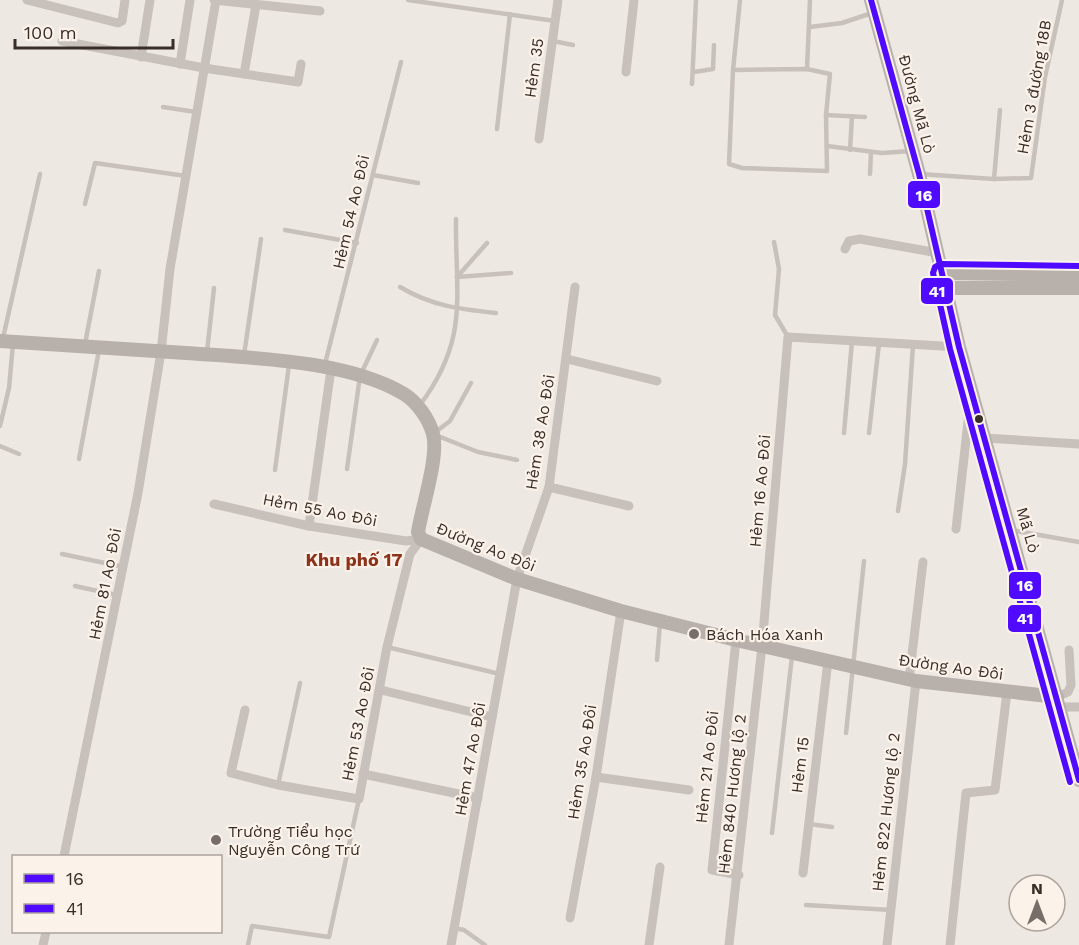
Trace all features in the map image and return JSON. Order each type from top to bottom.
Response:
[{"type":"street","points":[[27,0],[118,23],[122,21],[125,0]]},
{"type":"street","points":[[141,57],[150,0]]},
{"type":"street","points":[[180,64],[190,0]]},
{"type":"street","points":[[215,0],[320,11]]},
{"type":"street","name":"Hẻm 81 Ao Đôi","points":[[64,855],[119,596],[161,352],[170,269],[215,0]]},
{"type":"street","name":"Hẻm 35","points":[[539,140],[558,0]]},
{"type":"street","points":[[626,72],[634,0]]},
{"type":"street","points":[[244,74],[256,5]]},
{"type":"street","name":"Đường Mã Lò","points":[[873,6],[919,174],[946,288]]},
{"type":"street","points":[[62,41],[180,64],[298,82],[301,64]]},
{"type":"street","points":[[845,249],[849,241],[860,239],[938,253]]},
{"type":"street","points":[[942,273],[1079,275]]},
{"type":"street","name":"Hẻm 38 Ao Đôi","points":[[517,579],[549,487],[575,286]]},
{"type":"street","points":[[946,288],[1079,288]]},
{"type":"street","name":"Mã Lò","points":[[946,288],[959,347],[1079,780]]},
{"type":"street","points":[[788,338],[959,347]]},
{"type":"street","name":"Hẻm 16 Ao Đôi","points":[[762,646],[788,338]]},
{"type":"street","name":"Đường Ao Đôi","points":[[5,341],[243,357],[328,368],[360,376],[405,394],[418,407],[433,434],[433,462],[418,532],[421,539],[517,579],[621,611],[912,681],[1007,692],[1058,702]]},
{"type":"street","points":[[567,358],[657,381]]},
{"type":"street","points":[[309,526],[328,368]]},
{"type":"street","points":[[956,530],[969,413],[975,406]]},
{"type":"street","points":[[985,438],[1079,444]]},
{"type":"street","points":[[549,487],[629,506]]},
{"type":"street","name":"Hẻm 55 Ao Đôi","points":[[213,504],[309,526],[406,541],[421,539]]},
{"type":"street","name":"Hẻm 53 Ao Đôi","points":[[245,710],[231,772],[278,785],[359,799],[381,690],[387,647],[410,554],[421,539]]},
{"type":"street","name":"Hẻm 822 Hương lộ 2","points":[[887,945],[923,562]]},
{"type":"street","name":"Hẻm 47 Ao Đôi","points":[[451,945],[517,579]]},
{"type":"street","name":"Hẻm 35 Ao Đôi","points":[[570,918],[596,777],[621,611]]},
{"type":"street","name":"Hẻm 21 Ao Đôi","points":[[736,640],[712,870],[739,875]]},
{"type":"street","name":"Hẻm 840 Hương lộ 2","points":[[729,945],[739,875],[762,646]]},
{"type":"street","points":[[1058,702],[1068,692],[1071,685],[1068,650]]},
{"type":"street","name":"Hẻm 15","points":[[802,873],[828,661]]},
{"type":"street","points":[[381,690],[492,717]]},
{"type":"street","points":[[950,945],[966,793],[995,790],[1007,692]]},
{"type":"street","points":[[1058,702],[1079,707]]},
{"type":"street","points":[[363,774],[478,798]]},
{"type":"street","points":[[596,777],[689,790]]},
{"type":"street","points":[[649,945],[660,867]]},
{"type":"lane","points":[[408,0],[555,21]]},
{"type":"lane","points":[[692,84],[696,0]]},
{"type":"lane","points":[[733,70],[807,69],[830,74],[826,115],[827,171],[742,168],[729,164],[733,70],[740,0]]},
{"type":"lane","points":[[807,69],[810,0]]},
{"type":"lane","name":"Hẻm 3 đường 18B","points":[[994,179],[1031,178],[1045,77],[1062,0]]},
{"type":"lane","points":[[810,27],[842,23],[873,6]]},
{"type":"lane","points":[[497,129],[510,14]]},
{"type":"lane","points":[[553,41],[573,45]]},
{"type":"lane","points":[[694,72],[713,69],[714,45]]},
{"type":"lane","name":"Hẻm 54 Ao Đôi","points":[[328,368],[401,62]]},
{"type":"lane","points":[[163,107],[196,112]]},
{"type":"lane","points":[[919,174],[994,179],[1000,110]]},
{"type":"lane","points":[[826,115],[865,117]]},
{"type":"lane","points":[[850,150],[852,116]]},
{"type":"lane","points":[[827,146],[872,152],[913,151]]},
{"type":"lane","points":[[870,174],[872,152]]},
{"type":"lane","points":[[85,204],[95,164],[186,176]]},
{"type":"lane","points":[[0,426],[9,388],[5,341],[40,174]]},
{"type":"lane","points":[[373,175],[418,183]]},
{"type":"lane","points":[[418,407],[437,382],[451,351],[458,309],[456,219]]},
{"type":"lane","points":[[285,230],[357,243]]},
{"type":"lane","points":[[243,357],[261,238]]},
{"type":"lane","points":[[774,242],[779,269],[775,315],[788,338]]},
{"type":"lane","points":[[457,277],[487,243]]},
{"type":"lane","points":[[85,347],[99,271]]},
{"type":"lane","points":[[457,277],[512,273]]},
{"type":"lane","points":[[400,287],[423,301],[458,309],[496,313]]},
{"type":"lane","points":[[207,355],[213,288]]},
{"type":"lane","points":[[347,469],[360,376],[377,340]]},
{"type":"lane","points":[[844,433],[852,341]]},
{"type":"lane","points":[[869,433],[879,343]]},
{"type":"lane","points":[[898,511],[905,464],[913,345]]},
{"type":"lane","points":[[79,459],[100,348]]},
{"type":"lane","points":[[275,470],[290,362]]},
{"type":"lane","points":[[433,434],[450,421],[471,383]]},
{"type":"lane","points":[[433,434],[478,452],[517,460]]},
{"type":"lane","points":[[0,449],[19,454]]},
{"type":"lane","points":[[1011,530],[1079,542]]},
{"type":"lane","points":[[62,554],[124,567]]},
{"type":"lane","points":[[846,733],[864,561]]},
{"type":"lane","points":[[75,586],[119,596]]},
{"type":"lane","points":[[657,660],[660,620]]},
{"type":"lane","points":[[387,647],[500,675]]},
{"type":"lane","name":"Hẻm 15","points":[[772,833],[792,653]]},
{"type":"lane","points":[[278,785],[300,683]]},
{"type":"lane","points":[[248,945],[252,926],[329,937],[359,799]]},
{"type":"lane","points":[[808,824],[832,827]]},
{"type":"lane","points":[[807,905],[891,910]]},
{"type":"lane","points":[[454,928],[464,930],[485,945]]},
{"type":"transit line","name":"16","points":[[871,0],[919,174],[959,347],[1079,780]]},
{"type":"transit line","name":"41","points":[[1070,782],[950,349],[933,273],[935,267],[941,264],[1079,266]]},
{"type":"place","name":"Bách Hóa Xanh","points":[[694,634]]},
{"type":"place","name":"Trường Tiểu học Nguyễn Công Trứ","points":[[216,840]]},
{"type":"district","name":"Khu phố 17","points":[[354,559]]}]
